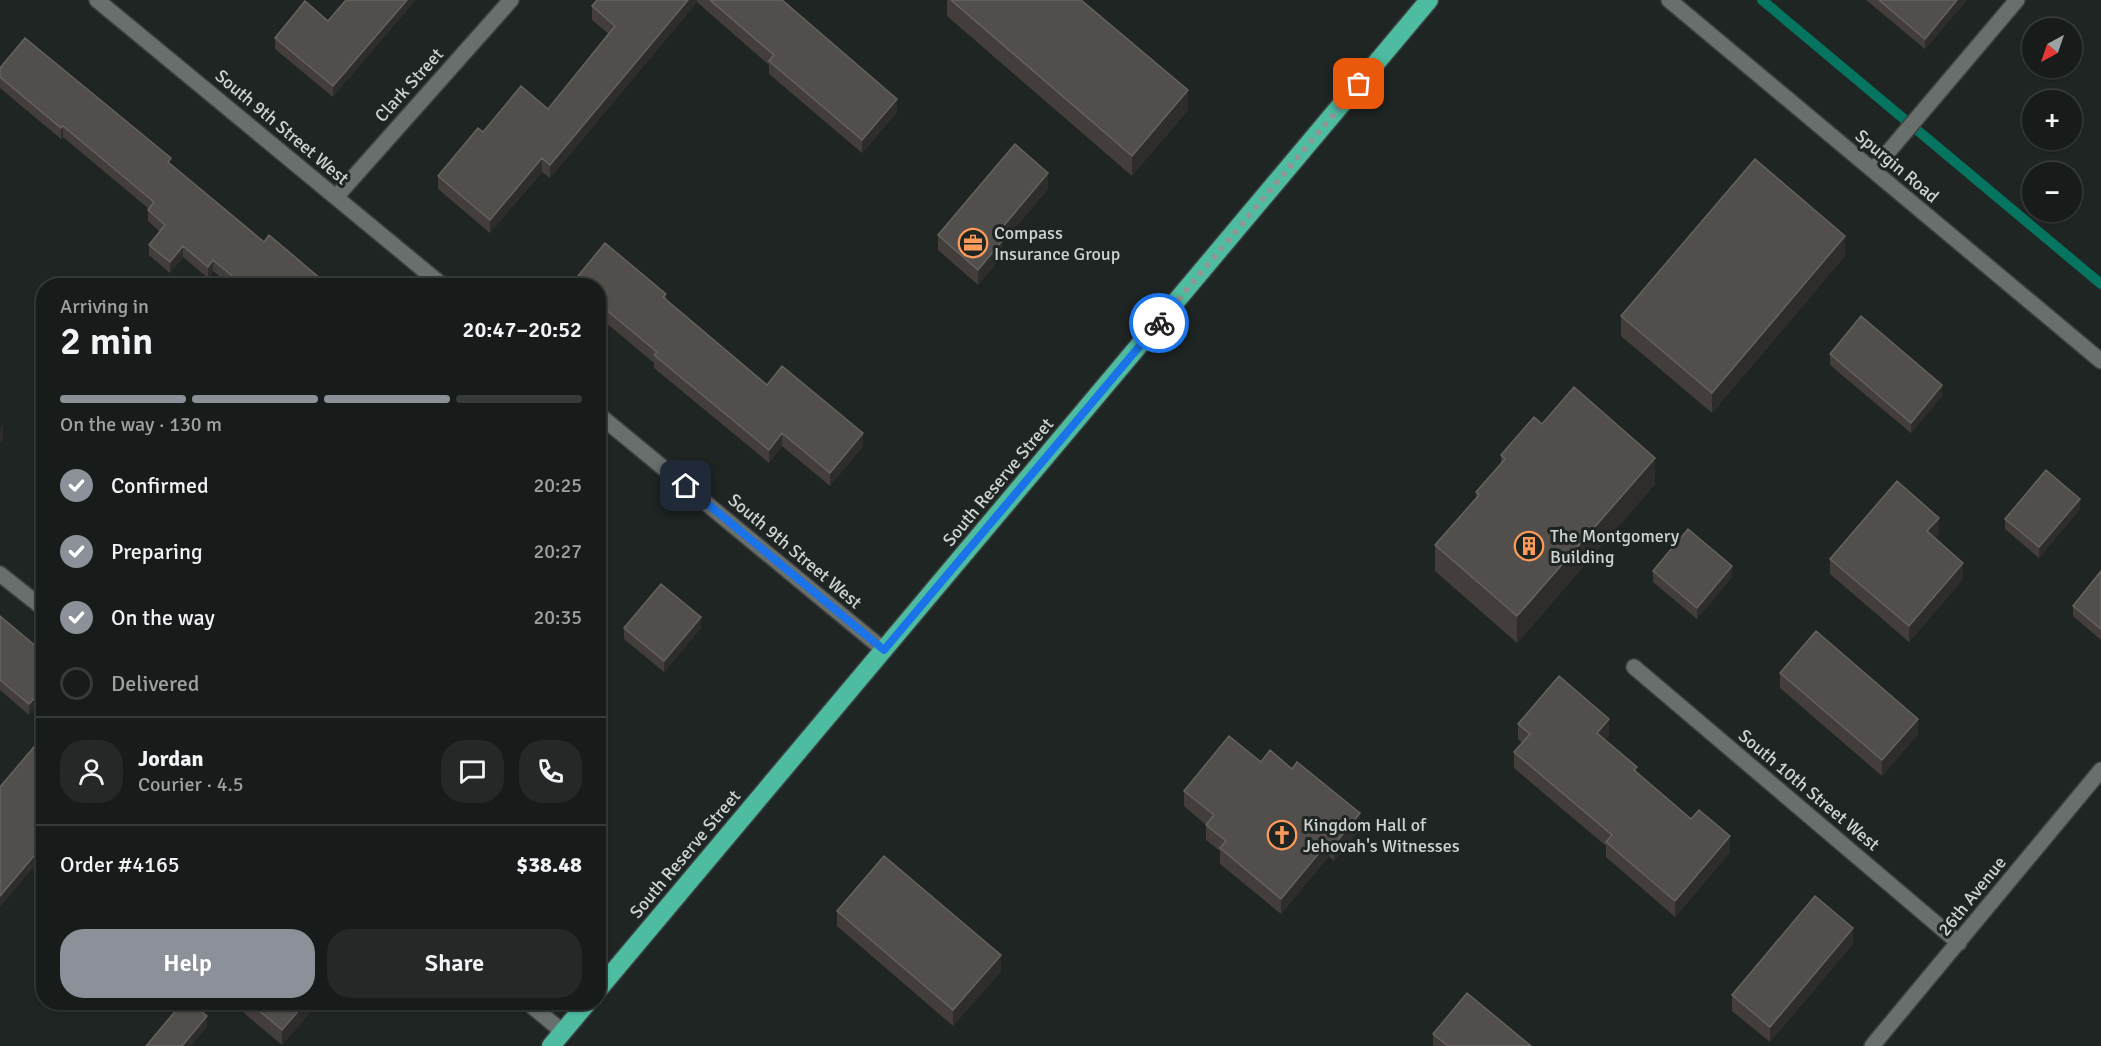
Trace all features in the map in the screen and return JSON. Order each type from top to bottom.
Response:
[{"type":"highway","name":"South Reserve Street","points":[[606,980],[1429,0]]},
{"type":"highway","points":[[557,1039],[581,1010]]},
{"type":"street","name":"South 9th Street West","points":[[97,0],[434,278]]},
{"type":"street","name":"Clark Street","points":[[336,197],[511,0]]},
{"type":"street","name":"Spurgin Road","points":[[1669,0],[2101,361]]},
{"type":"street","points":[[1873,170],[2017,0]]},
{"type":"street","name":"South 9th Street West","points":[[606,421],[884,650]]},
{"type":"street","points":[[0,574],[36,603]]},
{"type":"street","name":"South 10th Street West","points":[[1634,667],[1959,943]]},
{"type":"street","name":"26th Avenue","points":[[1872,1046],[2101,770]]},
{"type":"street","points":[[533,1010],[557,1039]]},
{"type":"building","points":[[346,0],[407,0],[333,86],[275,38],[305,1],[328,21]]},
{"type":"building","points":[[597,0],[688,0],[550,165],[542,158],[490,220],[438,176],[478,128],[483,132],[521,86],[548,109],[615,26],[592,6]]},
{"type":"building","points":[[710,0],[782,0],[897,99],[862,140],[769,61],[774,55]]},
{"type":"building","points":[[951,0],[1081,0],[1188,90],[1132,156]]},
{"type":"building","points":[[1879,0],[1957,0],[1925,39]]},
{"type":"building","points":[[25,38],[171,158],[168,162],[264,242],[269,235],[320,278],[235,278],[213,260],[208,267],[183,246],[170,262],[149,245],[165,225],[148,210],[154,202],[0,77],[0,68]]},
{"type":"building","points":[[1015,144],[1048,173],[996,235],[1002,241],[978,270],[938,235]]},
{"type":"building","points":[[1755,159],[1845,236],[1712,393],[1621,316]]},
{"type":"building","points":[[605,243],[666,294],[663,297],[767,385],[782,366],[863,433],[830,473],[782,433],[769,450],[654,355],[657,352],[606,310],[606,278],[576,278]]},
{"type":"building","points":[[1861,316],[1942,385],[1911,423],[1830,354]]},
{"type":"building","name":"The Montgomery Building","points":[[1574,387],[1655,458],[1517,616],[1435,545],[1479,495],[1476,492],[1505,459],[1501,455],[1534,417],[1542,424]]},
{"type":"building","points":[[2046,470],[2080,499],[2039,547],[2005,519]]},
{"type":"building","points":[[1897,481],[1939,518],[1927,531],[1963,563],[1909,626],[1830,559]]},
{"type":"building","points":[[1688,529],[1732,566],[1697,608],[1653,571]]},
{"type":"building","points":[[2101,571],[2101,629],[2073,606]]},
{"type":"building","points":[[661,584],[701,617],[664,661],[624,628]]},
{"type":"building","points":[[0,616],[36,646],[36,697],[29,704],[0,680]]},
{"type":"building","points":[[1816,631],[1918,719],[1882,760],[1780,673]]},
{"type":"building","points":[[1559,676],[1609,719],[1597,733],[1637,767],[1634,770],[1691,819],[1699,810],[1730,836],[1675,901],[1606,842],[1612,835],[1514,752],[1530,734],[1518,724]]},
{"type":"building","name":"Kingdom Hall of Jehovah's Witnesses","points":[[1229,736],[1261,762],[1270,750],[1292,769],[1297,762],[1360,813],[1334,845],[1329,841],[1281,899],[1220,848],[1226,841],[1206,825],[1214,815],[1184,791]]},
{"type":"building","points":[[36,744],[36,853],[0,896],[0,787]]},
{"type":"building","points":[[884,856],[1001,955],[953,1010],[837,911]]},
{"type":"building","points":[[1815,896],[1853,928],[1770,1027],[1732,995]]},
{"type":"building","points":[[1467,993],[1531,1046],[1448,1046],[1433,1034]]},
{"type":"building","points":[[176,1010],[200,1010],[207,1016],[182,1046],[146,1046]]},
{"type":"building","points":[[258,1010],[299,1010],[282,1030]]},
{"type":"waterway","points":[[1762,0],[2101,284]]},
{"type":"way so far","points":[[1159,323],[1359,84]]},
{"type":"place","name":"Compass Insurance Group","points":[[973,243]]},
{"type":"place","name":"The Montgomery Building","points":[[1529,546]]},
{"type":"place","name":"Kingdom Hall of Jehovah's Witnesses","points":[[1282,835]]},
{"type":"route","points":[[686,486],[884,650],[1159,323]]}]
